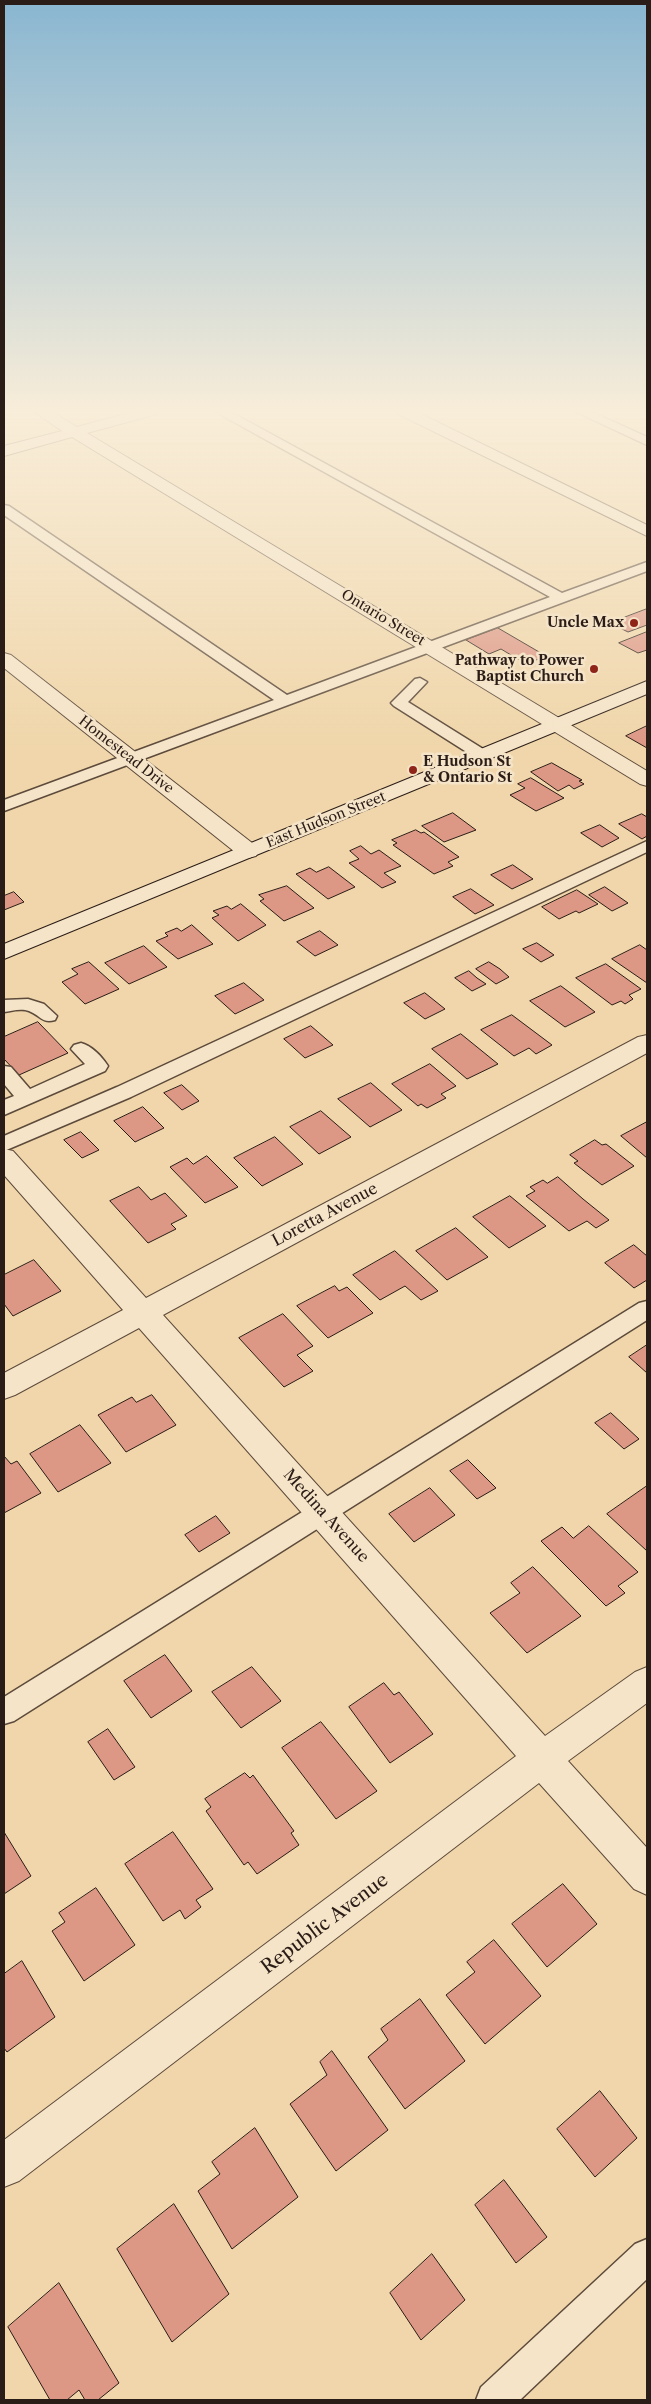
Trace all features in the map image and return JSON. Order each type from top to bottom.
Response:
[{"type":"street","name":"Ontario Street","points":[[226,523],[432,647],[647,780]]},
{"type":"street","points":[[631,523],[647,531]]},
{"type":"street","name":"Homestead Drive","points":[[4,660],[248,851]]},
{"type":"street","name":"East Hudson Street","points":[[4,952],[647,687]]},
{"type":"street","name":"Loretta Avenue","points":[[4,1387],[647,1043]]},
{"type":"street","name":"Medina Avenue","points":[[4,1158],[544,1758],[647,1876]]},
{"type":"street","name":"Republic Avenue","points":[[4,2166],[544,1758],[647,1683]]},
{"type":"lane","points":[[25,523],[286,701]]},
{"type":"lane","points":[[425,523],[562,598]]},
{"type":"lane","points":[[4,806],[647,566]]},
{"type":"lane","points":[[420,682],[399,703],[482,755]]},
{"type":"lane","points":[[4,1144],[124,1092],[647,846]]},
{"type":"lane","points":[[4,1006],[27,1004],[39,1007],[48,1016]]},
{"type":"lane","points":[[4,1108],[98,1066],[82,1049]]},
{"type":"lane","points":[[4,1072],[27,1098]]},
{"type":"lane","points":[[4,1712],[647,1309]]},
{"type":"lane","points":[[494,2400],[647,2256]]},
{"type":"building","points":[[647,609],[647,625],[628,632],[610,623]]},
{"type":"building","points":[[498,628],[546,656],[526,664],[501,649],[489,654],[466,640]]},
{"type":"building","points":[[647,632],[647,650],[638,653],[619,643]]},
{"type":"building","points":[[647,726],[647,748],[626,736]]},
{"type":"building","points":[[552,763],[582,780],[579,781],[584,784],[574,789],[569,785],[558,791],[531,772]]},
{"type":"building","points":[[531,778],[564,798],[536,811],[510,795],[525,788],[518,784]]},
{"type":"building","points":[[453,813],[476,830],[444,842],[422,826]]},
{"type":"building","points":[[642,814],[647,817],[647,836],[642,839],[619,824]]},
{"type":"building","points":[[600,825],[619,838],[602,847],[581,833]]},
{"type":"building","points":[[416,830],[421,833],[424,832],[459,857],[448,862],[453,866],[434,874],[393,845],[397,843],[392,840]]},
{"type":"building","points":[[361,846],[371,854],[379,850],[401,866],[384,873],[396,882],[382,888],[349,863],[359,859],[350,851]]},
{"type":"building","points":[[513,865],[533,879],[512,889],[491,875]]},
{"type":"building","points":[[329,867],[355,887],[328,899],[296,874],[310,868],[316,872]]},
{"type":"building","points":[[287,886],[314,908],[284,921],[260,901],[264,899],[259,895]]},
{"type":"building","points":[[605,887],[628,903],[612,911],[589,895]]},
{"type":"building","points":[[471,889],[494,905],[475,914],[453,897]]},
{"type":"building","points":[[577,890],[598,904],[579,913],[576,911],[559,919],[542,907]]},
{"type":"building","points":[[14,892],[24,902],[4,910],[4,896]]},
{"type":"building","points":[[241,904],[266,925],[238,941],[212,918],[219,915],[213,911],[227,906],[231,909]]},
{"type":"building","points":[[192,925],[213,944],[178,959],[156,941],[168,936],[165,933],[177,928],[181,931]]},
{"type":"building","points":[[320,931],[338,945],[315,956],[297,942]]},
{"type":"building","points":[[537,943],[554,955],[541,962],[523,949]]},
{"type":"building","points":[[640,945],[647,950],[647,983],[612,959]]},
{"type":"building","points":[[144,946],[167,967],[129,984],[105,963]]},
{"type":"building","points":[[89,962],[119,989],[85,1004],[62,982],[78,974],[72,969]]},
{"type":"building","points":[[489,962],[509,977],[496,984],[476,969]]},
{"type":"building","points":[[606,964],[641,989],[629,995],[633,999],[625,1004],[621,1001],[612,1005],[576,978]]},
{"type":"building","points":[[469,971],[486,984],[472,991],[455,978]]},
{"type":"building","points":[[244,983],[264,1000],[235,1014],[215,996]]},
{"type":"building","points":[[561,986],[595,1012],[565,1027],[530,1001]]},
{"type":"building","points":[[425,993],[445,1009],[425,1019],[404,1003]]},
{"type":"building","points":[[512,1015],[552,1045],[536,1054],[529,1048],[514,1056],[481,1030]]},
{"type":"building","points":[[38,1022],[68,1053],[19,1075],[4,1059],[4,1037]]},
{"type":"building","points":[[311,1026],[333,1045],[305,1058],[284,1039]]},
{"type":"building","points":[[461,1034],[498,1064],[467,1079],[432,1049]]},
{"type":"building","points":[[430,1064],[456,1086],[441,1094],[446,1098],[427,1108],[421,1104],[418,1106],[392,1084]]},
{"type":"building","points":[[371,1083],[402,1110],[370,1127],[338,1099]]},
{"type":"building","points":[[182,1085],[199,1101],[182,1110],[164,1093]]},
{"type":"building","points":[[143,1107],[164,1128],[135,1142],[114,1121]]},
{"type":"building","points":[[321,1111],[351,1137],[319,1154],[290,1127]]},
{"type":"building","points":[[647,1122],[647,1158],[621,1136]]},
{"type":"building","points":[[81,1132],[99,1150],[82,1158],[64,1140]]},
{"type":"building","points":[[275,1137],[303,1164],[262,1186],[234,1158]]},
{"type":"building","points":[[595,1140],[602,1145],[606,1144],[634,1166],[602,1185],[574,1163],[578,1161],[570,1155]]},
{"type":"building","points":[[207,1156],[238,1187],[205,1203],[170,1167],[187,1158],[193,1164]]},
{"type":"building","points":[[558,1177],[609,1220],[596,1228],[587,1221],[569,1231],[526,1196],[535,1191],[530,1187],[543,1180],[547,1183]]},
{"type":"building","points":[[139,1187],[151,1200],[165,1193],[187,1216],[171,1224],[176,1229],[148,1243],[110,1201]]},
{"type":"building","points":[[510,1196],[546,1226],[509,1248],[473,1217]]},
{"type":"building","points":[[456,1228],[488,1257],[447,1280],[416,1251]]},
{"type":"building","points":[[634,1245],[647,1256],[647,1280],[634,1288],[605,1263]]},
{"type":"building","points":[[395,1251],[438,1291],[421,1300],[405,1286],[380,1300],[353,1275]]},
{"type":"building","points":[[34,1260],[61,1291],[13,1316],[4,1304],[4,1275]]},
{"type":"building","points":[[335,1286],[339,1291],[347,1287],[373,1313],[328,1338],[297,1306]]},
{"type":"building","points":[[283,1314],[313,1346],[297,1355],[313,1371],[284,1387],[239,1338]]},
{"type":"building","points":[[647,1345],[647,1373],[629,1357]]},
{"type":"building","points":[[152,1395],[176,1425],[126,1452],[98,1415],[132,1397],[136,1402]]},
{"type":"building","points":[[611,1413],[639,1439],[624,1449],[595,1423]]},
{"type":"building","points":[[80,1425],[111,1463],[58,1492],[30,1454]]},
{"type":"building","points":[[4,1456],[11,1464],[17,1461],[41,1493],[4,1513]]},
{"type":"building","points":[[468,1460],[496,1488],[477,1499],[450,1471]]},
{"type":"building","points":[[647,1486],[647,1551],[607,1514]]},
{"type":"building","points":[[430,1488],[455,1515],[414,1542],[389,1514]]},
{"type":"building","points":[[216,1516],[230,1533],[199,1552],[185,1535]]},
{"type":"building","points":[[589,1526],[638,1572],[618,1586],[625,1593],[606,1606],[541,1541],[562,1527],[573,1538]]},
{"type":"building","points":[[533,1567],[581,1616],[527,1653],[490,1613],[520,1593],[511,1583]]},
{"type":"building","points":[[165,1655],[192,1691],[151,1718],[124,1681]]},
{"type":"building","points":[[252,1667],[281,1701],[241,1728],[212,1692]]},
{"type":"building","points":[[384,1683],[394,1695],[399,1692],[433,1734],[390,1763],[349,1707]]},
{"type":"building","points":[[321,1722],[377,1791],[336,1819],[282,1748]]},
{"type":"building","points":[[108,1729],[135,1767],[114,1780],[88,1742]]},
{"type":"building","points":[[245,1773],[250,1778],[253,1775],[294,1831],[291,1833],[299,1845],[257,1874],[248,1862],[244,1865],[206,1811],[211,1807],[205,1799]]},
{"type":"building","points":[[4,1832],[31,1876],[4,1894]]},
{"type":"building","points":[[173,1832],[213,1889],[196,1900],[201,1907],[185,1919],[180,1910],[163,1921],[125,1864]]},
{"type":"building","points":[[563,1884],[597,1924],[547,1967],[512,1924]]},
{"type":"building","points":[[96,1888],[135,1945],[84,1981],[52,1931],[65,1922],[59,1913]]},
{"type":"building","points":[[494,1940],[541,1996],[485,2044],[446,1995],[475,1972],[467,1962]]},
{"type":"building","points":[[22,1961],[55,2017],[7,2052],[4,2048],[4,1974]]},
{"type":"building","points":[[420,1999],[465,2061],[405,2109],[368,2057],[388,2040],[381,2029]]},
{"type":"building","points":[[332,2051],[388,2130],[336,2171],[290,2104],[327,2075],[320,2062]]},
{"type":"building","points":[[600,2091],[637,2138],[595,2177],[557,2129]]},
{"type":"building","points":[[255,2128],[298,2197],[232,2249],[198,2191],[220,2174],[212,2162]]},
{"type":"building","points":[[504,2180],[547,2237],[516,2263],[475,2205]]},
{"type":"building","points":[[174,2204],[229,2294],[172,2342],[117,2249]]},
{"type":"building","points":[[432,2254],[465,2300],[421,2340],[390,2293]]},
{"type":"building","points":[[59,2283],[119,2383],[98,2400],[85,2400],[79,2390],[67,2400],[50,2400],[8,2327]]},
{"type":"place","name":"Uncle Max","points":[[634,623]]},
{"type":"place","name":"Pathway to Power Baptist Church","points":[[594,669]]},
{"type":"place","name":"E Hudson St & Ontario St","points":[[413,770]]}]
